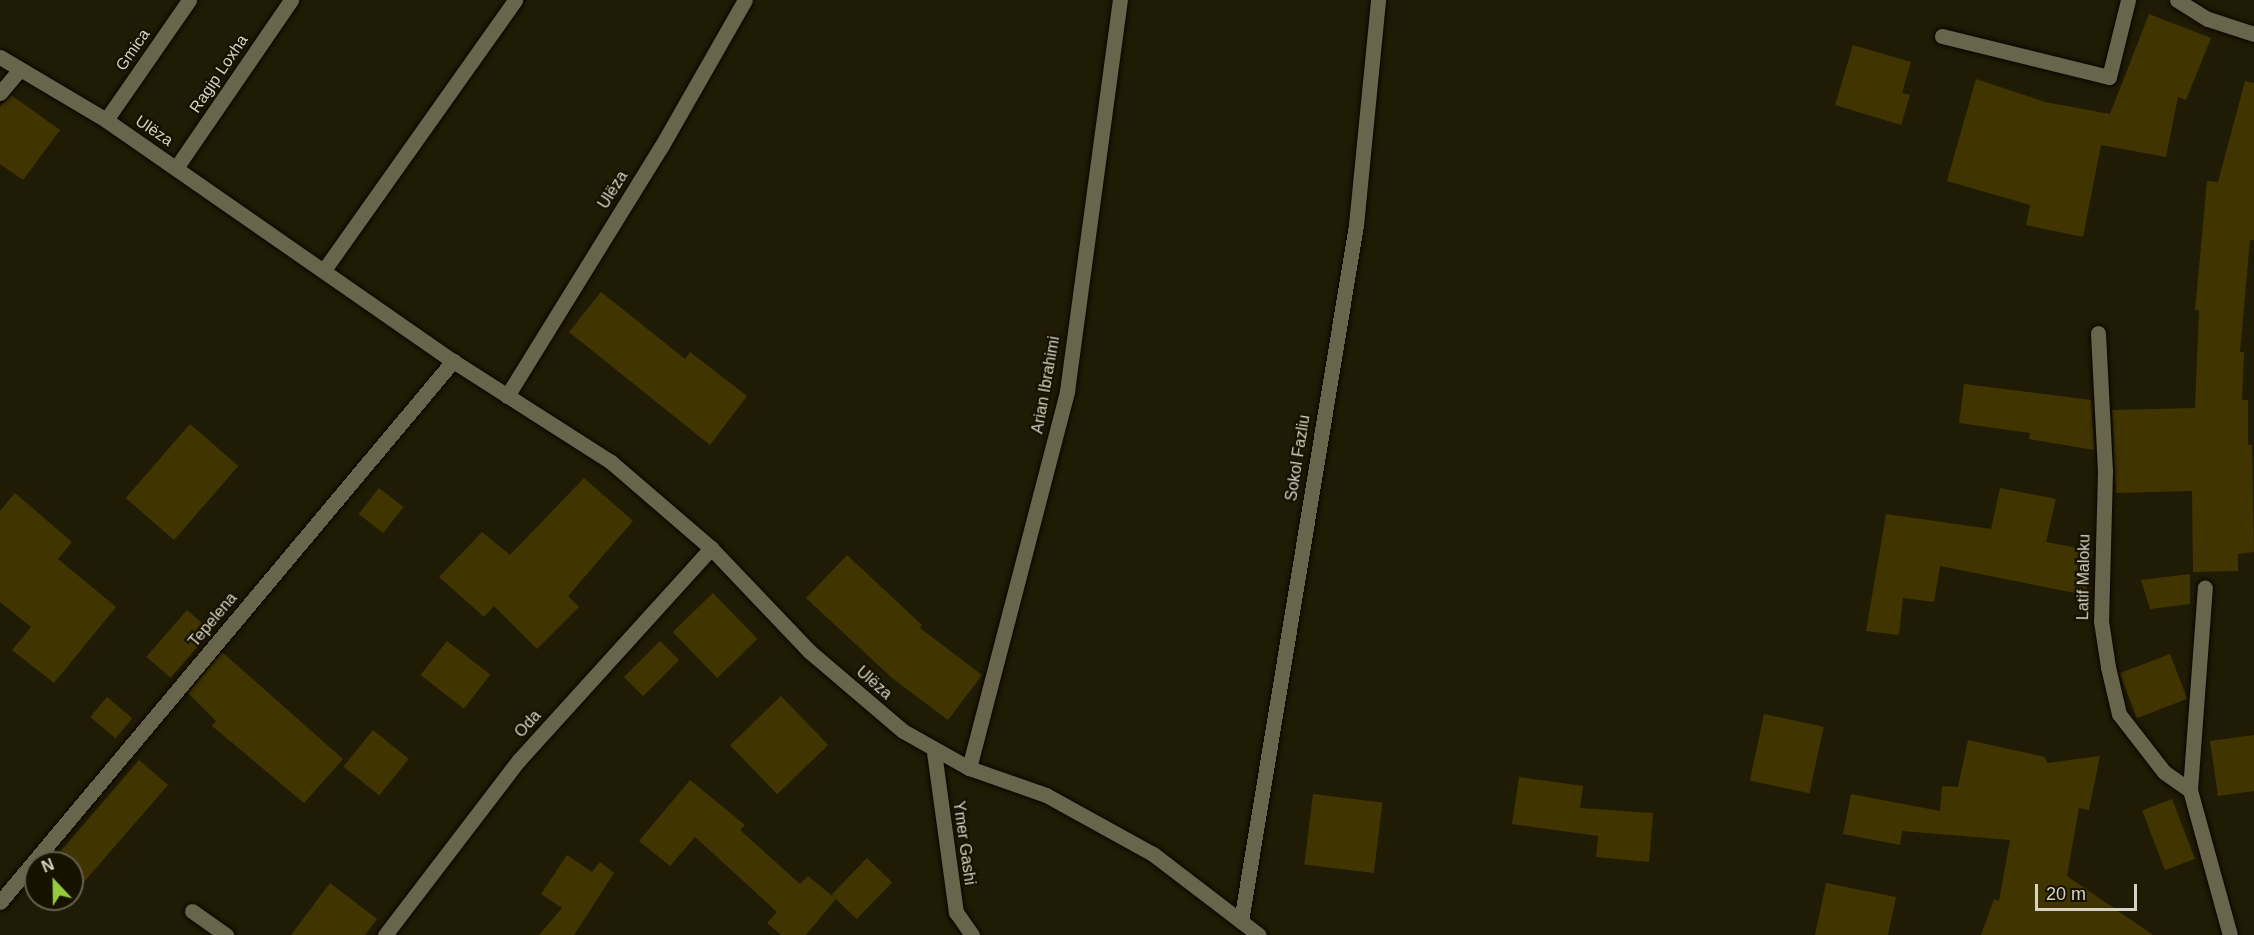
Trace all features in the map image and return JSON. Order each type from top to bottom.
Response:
[{"type":"street","name":"Gmica","points":[[106,120],[189,0]]},
{"type":"street","name":"Ragip Loxha","points":[[177,168],[291,0]]},
{"type":"street","points":[[324,270],[515,0]]},
{"type":"street","name":"Ulëza","points":[[507,396],[661,147],[745,0]]},
{"type":"street","name":"Arian Ibrahimi","points":[[969,768],[1066,391],[1120,0]]},
{"type":"street","name":"Sokol Fazliu","points":[[1240,921],[1356,225],[1378,0]]},
{"type":"street","points":[[1941,36],[2109,77],[2128,0]]},
{"type":"street","points":[[2177,0],[2208,19],[2254,34]]},
{"type":"street","name":"Ulëza","points":[[0,57],[106,120],[453,361],[610,462],[711,548],[809,651],[903,731],[934,752],[969,768],[1046,795],[1152,854],[1260,935]]},
{"type":"street","points":[[0,93],[19,70]]},
{"type":"street","name":"Latif Maloku","points":[[2098,333],[2105,471],[2101,621],[2108,667],[2119,714],[2163,772],[2190,790]]},
{"type":"street","name":"Tepelena","points":[[0,902],[453,361]]},
{"type":"street","name":"Oda","points":[[385,935],[519,760],[711,548]]},
{"type":"street","points":[[2205,588],[2190,790],[2230,935]]},
{"type":"street","name":"Ymer Gashi","points":[[934,752],[956,912],[972,935]]},
{"type":"street","points":[[192,911],[226,935]]},
{"type":"building","points":[[2149,14],[2211,38],[2186,100],[2178,97],[2166,157],[2101,145],[2083,237],[2026,225],[2030,205],[1947,181],[1976,79],[2045,102],[2110,114]]},
{"type":"building","points":[[1853,45],[1911,62],[1902,93],[1910,95],[1901,125],[1835,105]]},
{"type":"building","points":[[2245,81],[2254,83],[2254,240],[2250,240],[2240,352],[2244,352],[2242,400],[2248,400],[2248,445],[2252,445],[2254,552],[2238,554],[2238,571],[2193,572],[2192,491],[2116,493],[2112,410],[2195,408],[2199,310],[2195,310],[2207,181],[2218,182]]},
{"type":"building","points":[[11,95],[60,130],[23,180],[0,164],[0,107]]},
{"type":"building","points":[[601,292],[685,359],[690,352],[747,396],[710,445],[569,332]]},
{"type":"building","points":[[1964,384],[2091,400],[2094,450],[2029,439],[2030,433],[1959,423]]},
{"type":"building","points":[[190,424],[238,466],[174,540],[126,498]]},
{"type":"building","points":[[584,478],[633,521],[568,596],[579,607],[537,649],[494,606],[484,617],[439,577],[482,532],[510,555]]},
{"type":"building","points":[[379,488],[403,507],[383,533],[359,514]]},
{"type":"building","points":[[2000,488],[2056,499],[2046,542],[2093,551],[2085,595],[1940,566],[1934,602],[1903,598],[1899,635],[1866,631],[1886,514],[1991,529]]},
{"type":"building","points":[[15,493],[72,542],[58,559],[116,607],[54,683],[12,650],[31,627],[0,602],[0,511]]},
{"type":"building","points":[[847,555],[922,625],[920,628],[982,675],[948,720],[892,678],[806,598]]},
{"type":"building","points":[[2190,574],[2190,604],[2150,609],[2141,580]]},
{"type":"building","points":[[713,593],[757,639],[717,678],[673,632]]},
{"type":"building","points":[[187,610],[211,631],[170,678],[146,657]]},
{"type":"building","points":[[447,641],[490,675],[464,709],[421,675]]},
{"type":"building","points":[[660,641],[679,660],[643,696],[624,677]]},
{"type":"building","points":[[222,652],[343,759],[304,803],[212,726],[216,721],[188,693]]},
{"type":"building","points":[[2170,654],[2187,699],[2137,718],[2120,673]]},
{"type":"building","points":[[781,696],[828,745],[777,794],[730,745]]},
{"type":"building","points":[[107,697],[132,718],[116,738],[90,717]]},
{"type":"building","points":[[1764,714],[1824,727],[1810,793],[1750,781]]},
{"type":"building","points":[[373,730],[409,759],[379,795],[343,767]]},
{"type":"building","points":[[2254,735],[2254,791],[2218,796],[2210,741]]},
{"type":"building","points":[[1968,740],[2045,757],[2047,763],[2100,756],[2089,810],[2079,808],[2067,876],[2153,935],[1981,935],[1994,899],[1999,901],[2010,840],[1902,831],[1900,845],[1843,834],[1851,794],[1940,811],[1942,786],[1958,787]]},
{"type":"building","points":[[139,760],[168,785],[84,882],[84,851],[61,851]]},
{"type":"building","points":[[1519,777],[1583,786],[1580,808],[1653,813],[1649,862],[1596,857],[1598,836],[1512,824]]},
{"type":"building","points":[[690,780],[745,825],[740,830],[800,884],[808,876],[836,899],[806,935],[781,935],[767,923],[777,912],[695,837],[670,866],[639,841]]},
{"type":"building","points":[[1313,794],[1382,803],[1374,873],[1304,864]]},
{"type":"building","points":[[2172,799],[2195,859],[2165,870],[2142,810]]},
{"type":"building","points":[[567,855],[592,872],[600,862],[614,873],[574,935],[539,935],[562,908],[541,894]]},
{"type":"building","points":[[867,858],[892,882],[857,919],[832,895]]},
{"type":"building","points":[[330,883],[377,919],[365,935],[291,935]]},
{"type":"building","points":[[1826,883],[1896,897],[1888,935],[1815,935]]}]
